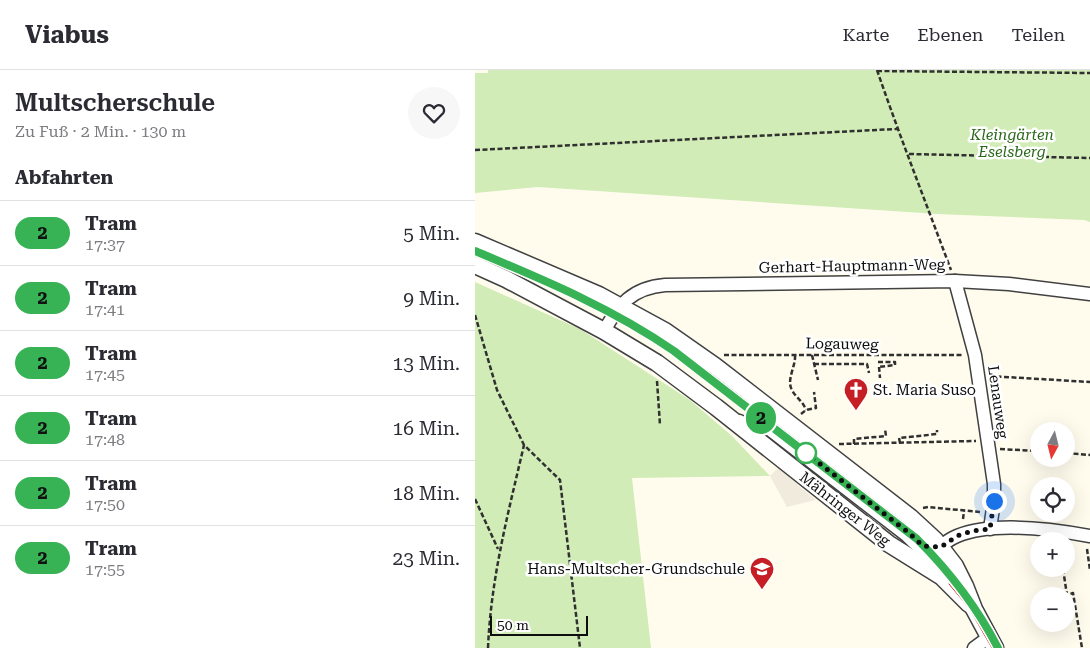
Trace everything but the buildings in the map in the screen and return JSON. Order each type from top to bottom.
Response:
[{"type":"street","name":"Mähringer Weg","points":[[475,242],[620,306],[665,331],[715,366],[915,521],[935,572],[972,604]]},
{"type":"street","name":"Mähringer Weg","points":[[475,265],[506,279],[604,331],[657,363],[889,544],[929,554],[959,573],[992,643]]},
{"type":"street","name":"Gerhart-Hauptmann-Weg","points":[[620,306],[641,290],[652,286],[665,285],[955,281],[1009,284],[1090,294]]},
{"type":"street","name":"Lenauweg","points":[[955,281],[975,355],[995,492],[990,529]]},
{"type":"street","points":[[604,331],[620,306]]},
{"type":"street","points":[[929,554],[957,536],[972,531],[1041,529],[1087,535]]},
{"type":"street","points":[[974,648],[992,643]]},
{"type":"lane","name":"Mähringer Weg","points":[[735,381],[766,426]]},
{"type":"lane","name":"Mähringer Weg","points":[[716,408],[766,426]]},
{"type":"lane","points":[[766,426],[905,538],[929,554]]},
{"type":"lane","points":[[766,426],[909,533],[929,554]]},
{"type":"path","points":[[955,281],[897,129],[877,70],[1090,73]]},
{"type":"path","points":[[475,150],[897,129]]},
{"type":"path","points":[[908,154],[1090,158]]},
{"type":"path","points":[[475,315],[497,390],[524,445],[560,480],[580,648]]},
{"type":"path","name":"Logauweg","points":[[715,366],[723,355],[975,355]]},
{"type":"path","points":[[795,355],[790,385],[792,391],[804,404],[806,410],[816,408],[814,392]]},
{"type":"path","points":[[812,355],[818,380]]},
{"type":"path","points":[[878,356],[880,378]]},
{"type":"path","points":[[878,362],[895,362],[895,365],[879,367]]},
{"type":"path","points":[[657,363],[661,425]]},
{"type":"path","points":[[814,364],[867,364],[869,373]]},
{"type":"path","points":[[978,375],[1090,382]]},
{"type":"path","points":[[885,429],[887,443]]},
{"type":"path","points":[[900,443],[899,438],[937,432],[939,443]]},
{"type":"path","points":[[854,444],[854,439],[886,436]]},
{"type":"path","points":[[838,444],[988,444],[1030,450]]},
{"type":"path","points":[[488,648],[489,616],[499,551],[524,445]]},
{"type":"path","points":[[1075,454],[1090,455]]},
{"type":"path","points":[[475,498],[499,551]]},
{"type":"path","points":[[921,509],[928,507],[992,514]]},
{"type":"path","points":[[963,518],[964,511]]},
{"type":"path","points":[[1087,535],[1090,570]]},
{"type":"path","points":[[1064,577],[1067,594],[1073,594],[1082,648]]},
{"type":"green space","name":"Kleingärten Eselsberg","points":[[488,70],[1090,70],[1090,222],[1084,220],[937,214],[538,187],[475,193],[475,73],[488,73]]},
{"type":"green space","points":[[475,282],[580,329],[690,400],[732,436],[770,476],[632,478],[651,648],[475,648]]},
{"type":"shaded area","points":[[779,467],[816,500],[787,507],[770,476]]},
{"type":"tram line","points":[[475,251],[582,297],[623,318],[659,340],[691,363],[768,423]]},
{"type":"tram line","name":"2","points":[[475,251],[593,302],[645,331],[674,351],[917,539],[959,584],[985,623],[998,648]]},
{"type":"tram line","points":[[949,584],[969,608],[992,648]]},
{"type":"place","name":"St. Maria Suso","points":[[856,411]]},
{"type":"place","name":"Hans-Multscher-Grundschule","points":[[762,590]]},
{"type":"route","points":[[806,453],[923,546],[941,547],[957,536],[972,531],[990,529],[994,501]]}]
